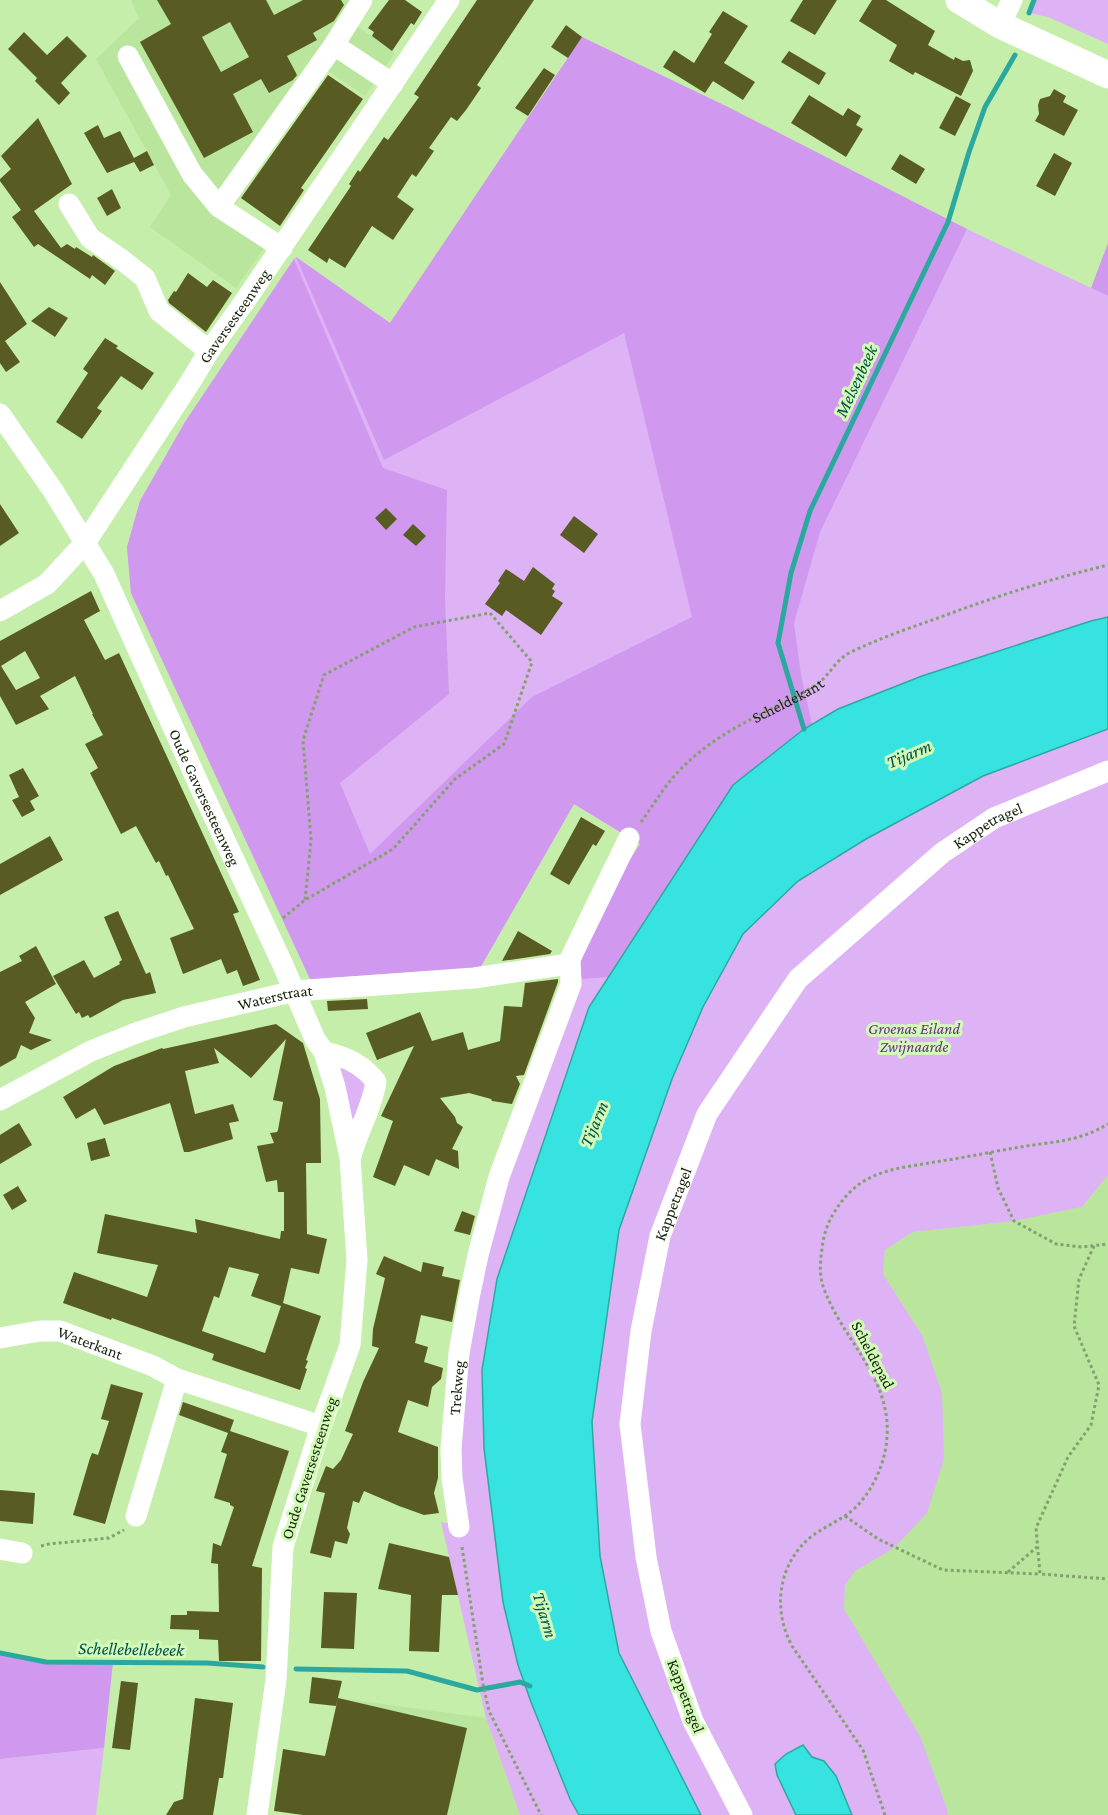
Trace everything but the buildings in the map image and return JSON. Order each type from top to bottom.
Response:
[{"type":"main road","points":[[959,0],[1000,25],[1108,75]]},
{"type":"street","points":[[219,207],[334,45],[362,0]]},
{"type":"street","name":"Gaversesteenweg","points":[[0,611],[47,584],[85,543],[209,351],[282,248],[449,0]]},
{"type":"street","points":[[1000,25],[1012,0]]},
{"type":"street","points":[[334,45],[393,84]]},
{"type":"street","points":[[128,56],[192,174],[219,207],[282,248]]},
{"type":"street","points":[[69,204],[90,238],[145,278],[159,311],[209,351]]},
{"type":"street","name":"Oude Gaversesteenweg","points":[[0,414],[54,492],[104,574],[268,931],[315,1039],[324,1052],[335,1087],[350,1158],[357,1260],[350,1345],[321,1425],[282,1547],[276,1680],[256,1815]]},
{"type":"street","name":"Kappetragel","points":[[742,1815],[693,1721],[661,1631],[646,1557],[630,1425],[641,1332],[660,1236],[707,1114],[798,979],[942,853],[994,818],[1108,771]]},
{"type":"street","points":[[570,964],[570,958],[629,838]]},
{"type":"street","name":"Waterstraat","points":[[0,1101],[91,1051],[184,1017],[295,991],[474,978],[570,964]]},
{"type":"street","name":"Trekweg","points":[[459,1527],[452,1478],[451,1449],[463,1325],[499,1177],[571,984],[570,964]]},
{"type":"street","name":"Oude Gaversesteenweg","points":[[324,1052],[339,1055],[368,1070],[376,1082],[374,1098],[356,1138],[350,1158]]},
{"type":"street","name":"Waterkant","points":[[0,1338],[40,1331],[60,1331],[153,1366],[177,1378],[321,1425]]},
{"type":"street","points":[[136,1516],[177,1378]]},
{"type":"street","points":[[0,1549],[22,1553]]},
{"type":"path","name":"Scheldekant","points":[[629,838],[673,777],[685,765],[738,725],[817,685],[839,659],[849,653],[904,630],[988,600],[1108,565]]},
{"type":"path","points":[[268,931],[305,900],[393,849],[455,779],[504,744],[532,662],[490,613],[414,627],[324,675],[303,740],[311,840],[305,900]]},
{"type":"path","name":"Scheldepad","points":[[885,1815],[863,1750],[792,1646],[781,1612],[781,1583],[794,1555],[811,1537],[858,1505],[878,1475],[887,1442],[888,1426],[882,1394],[866,1361],[824,1288],[820,1264],[824,1234],[836,1208],[850,1192],[871,1177],[896,1168],[1042,1143],[1068,1141],[1094,1132],[1108,1124]]},
{"type":"path","points":[[990,1152],[998,1188],[1014,1221],[1056,1244],[1082,1246],[1108,1244]]},
{"type":"path","points":[[1040,1574],[1036,1528],[1068,1457],[1091,1425],[1100,1385],[1074,1326],[1079,1279],[1094,1246]]},
{"type":"path","points":[[22,1553],[49,1544],[109,1538],[124,1531],[136,1516]]},
{"type":"path","points":[[845,1516],[878,1539],[943,1570],[1108,1579]]},
{"type":"path","points":[[459,1527],[489,1711],[541,1815]]},
{"type":"path","points":[[1007,1573],[1038,1546]]},
{"type":"shaded area","points":[[131,0],[374,0],[357,26],[395,53],[365,96],[326,70],[234,206],[274,234],[236,288],[150,227],[171,195],[96,59],[139,18]]},
{"type":"shaded area","points":[[582,37],[726,106],[967,229],[820,532],[794,623],[801,675],[812,724],[733,785],[608,977],[582,979],[578,969],[604,901],[640,844],[574,804],[480,968],[310,979],[131,593],[127,547],[140,501],[185,422],[294,259],[383,468],[447,490],[445,599],[449,694],[340,783],[370,854],[532,697],[692,617],[624,333],[384,460],[296,257],[390,323]]},
{"type":"shaded area","points":[[1108,243],[1108,296],[1091,288]]},
{"type":"shaded area","points":[[1108,1175],[1108,1815],[948,1815],[947,1809],[844,1609],[845,1585],[855,1570],[894,1548],[922,1335],[883,1274],[885,1250],[913,1232],[1014,1221],[1082,1207]]},
{"type":"shaded area","points":[[0,1653],[46,1662],[113,1662],[104,1748],[0,1759]]},
{"type":"shaded area","points":[[338,1698],[486,1718],[520,1815],[312,1815]]},
{"type":"green space","points":[[1034,0],[1108,0],[1108,44],[1048,17],[1029,13]]},
{"type":"green space","points":[[582,37],[948,222],[1108,296],[1108,617],[922,676],[838,709],[804,729],[733,785],[589,1007],[497,1279],[482,1370],[503,1602],[518,1665],[531,1702],[570,1799],[579,1815],[520,1815],[486,1718],[441,1522],[464,1526],[460,1428],[476,1300],[521,1131],[582,979],[578,969],[604,901],[640,844],[574,804],[480,968],[310,979],[131,593],[127,547],[140,501],[185,422],[294,259],[296,257],[390,323]]},
{"type":"green space","name":"Groenas Eiland Zwijnaarde","points":[[1108,729],[1108,1175],[1082,1207],[1014,1221],[913,1232],[885,1250],[883,1274],[922,1335],[942,1393],[944,1459],[927,1513],[894,1548],[855,1571],[845,1585],[844,1609],[920,1736],[948,1815],[701,1815],[619,1653],[600,1556],[592,1422],[619,1230],[672,1079],[703,1007],[743,934],[798,881],[866,839],[983,776]]},
{"type":"green space","points":[[344,1066],[359,1073],[367,1088],[354,1118],[352,1118],[341,1072]]},
{"type":"green space","points":[[104,1748],[96,1815],[0,1815],[0,1759]]},
{"type":"water","name":"Tijarm","points":[[1108,617],[1108,729],[983,776],[866,839],[798,881],[743,934],[703,1007],[672,1079],[619,1230],[592,1422],[600,1556],[619,1653],[701,1815],[579,1815],[570,1799],[531,1702],[518,1665],[503,1602],[484,1448],[482,1370],[497,1279],[589,1007],[733,785],[804,729],[838,709],[922,676]]},
{"type":"water","points":[[803,1745],[812,1757],[824,1761],[836,1776],[852,1815],[796,1815],[777,1775],[775,1764],[786,1754]]},
{"type":"waterway","name":"Melsenbeek","points":[[1029,13],[1034,0]]},
{"type":"waterway","name":"Melsenbeek","points":[[804,729],[778,643],[791,573],[810,511],[948,222],[985,107],[1015,55]]},
{"type":"waterway","name":"Schellebellebeek","points":[[0,1653],[46,1662],[207,1663],[263,1667]]},
{"type":"waterway","name":"Schellebellebeek","points":[[296,1669],[407,1671],[477,1690],[520,1682],[530,1686]]}]
